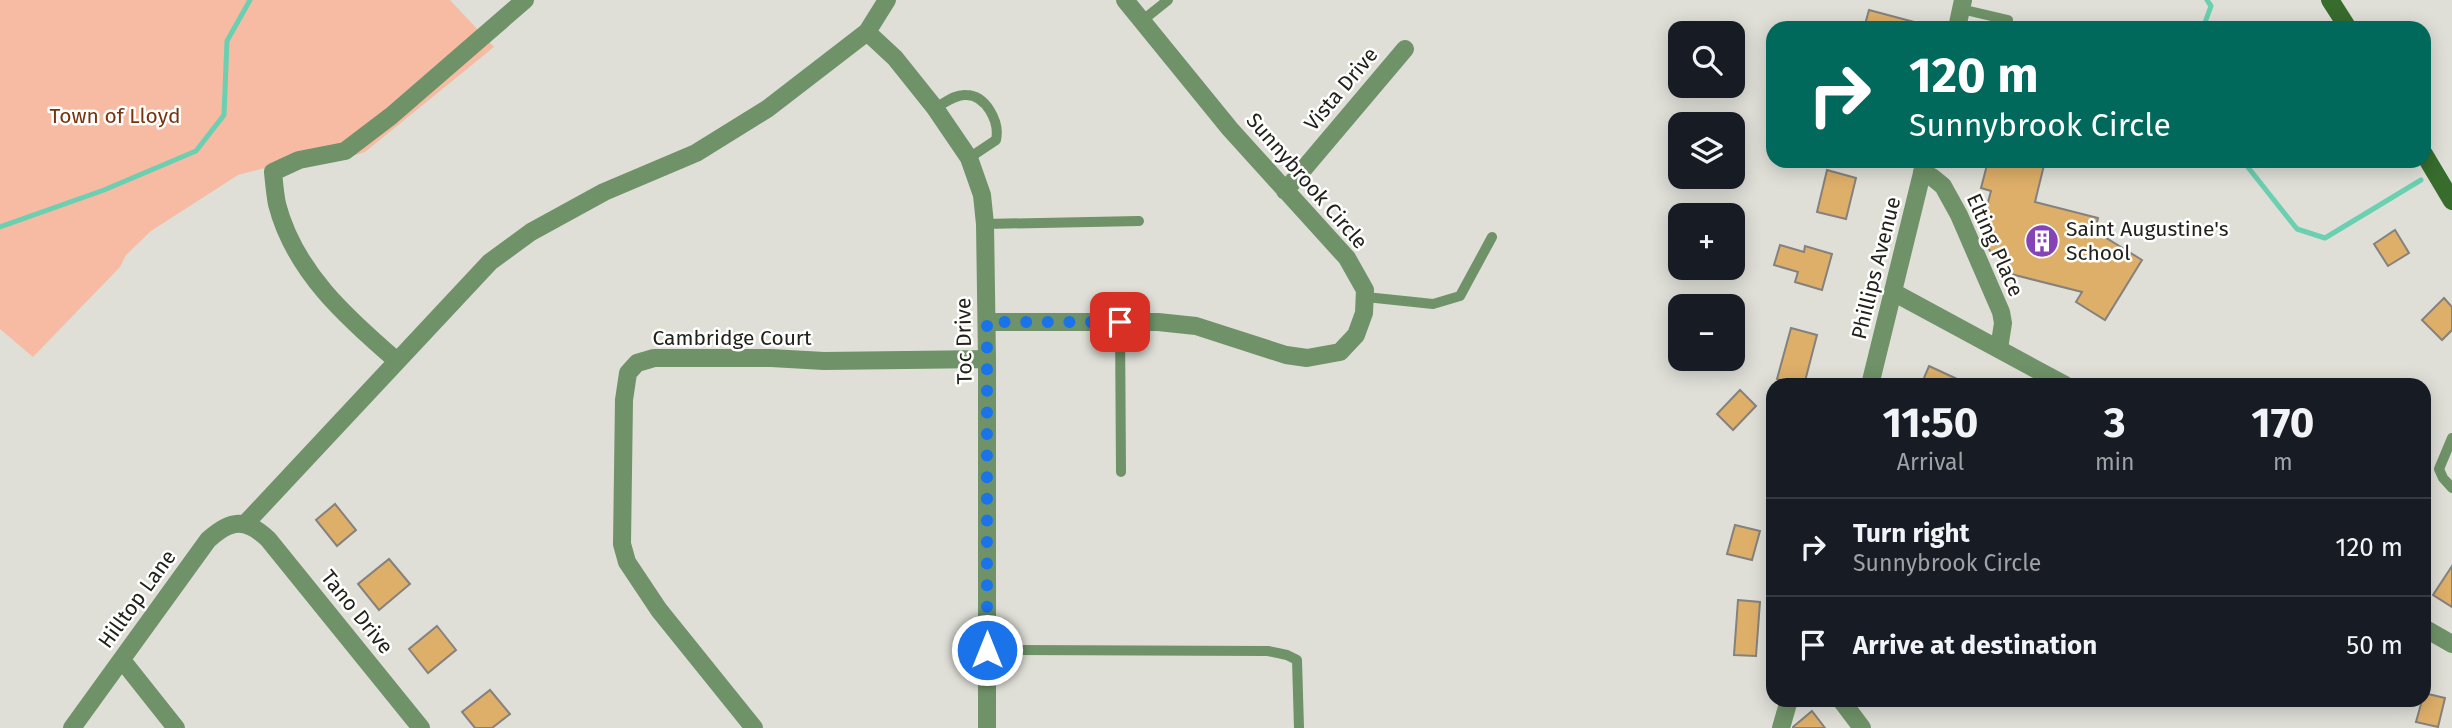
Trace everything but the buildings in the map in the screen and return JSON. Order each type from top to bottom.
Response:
[{"type":"street","points":[[397,361],[353,322],[303,264],[277,204],[273,172],[299,160],[345,151],[391,116],[525,0]]},
{"type":"street","points":[[250,526],[397,361],[490,262],[531,232],[604,192],[696,153],[767,109],[867,32],[887,0]]},
{"type":"street","name":"Sunnybrook Circle","points":[[1125,0],[1230,129],[1347,258],[1365,290],[1366,297]]},
{"type":"street","points":[[2330,0],[2344,21]]},
{"type":"street","name":"Toc Drive","points":[[867,32],[895,58],[935,108],[969,158],[982,195],[987,322],[987,728]]},
{"type":"street","name":"Vista Drive","points":[[1285,191],[1405,49]]},
{"type":"street","points":[[2431,166],[2452,201]]},
{"type":"street","name":"Phillips Avenue","points":[[1872,378],[1924,168]]},
{"type":"street","name":"Elting Place","points":[[1925,168],[1943,186],[1954,205],[2001,312],[2003,323],[1999,349]]},
{"type":"street","points":[[1893,292],[2052,378]]},
{"type":"street","points":[[987,322],[1158,322],[1196,326],[1286,355],[1315,358],[1340,352],[1356,335],[1364,313],[1366,297]]},
{"type":"street","name":"Cambridge Court","points":[[754,728],[659,610],[627,562],[622,544],[624,400],[628,373],[638,363],[654,358],[824,361],[987,359]]},
{"type":"street","name":"Hilltop Lane","points":[[72,728],[208,540],[226,527],[250,526]]},
{"type":"street","name":"Tano Drive","points":[[250,526],[268,539],[421,728]]},
{"type":"street","points":[[2431,632],[2452,644]]},
{"type":"street","points":[[122,660],[176,728]]},
{"type":"street","points":[[1780,728],[1787,707]]},
{"type":"street","points":[[1846,707],[1863,728]]},
{"type":"lane","points":[[1143,20],[1168,0]]},
{"type":"lane","points":[[1962,4],[2008,20]]},
{"type":"lane","points":[[935,108],[968,94],[984,103],[994,119],[996,141],[969,158]]},
{"type":"lane","points":[[985,224],[1139,221]]},
{"type":"lane","points":[[1366,297],[1433,304],[1460,296],[1492,237]]},
{"type":"lane","points":[[1120,322],[1121,472]]},
{"type":"lane","points":[[2452,438],[2439,469],[2452,488]]},
{"type":"lane","points":[[987,650],[1268,651],[1287,655],[1297,660],[1299,728]]},
{"type":"green space","name":"Town of Lloyd","points":[[0,0],[450,0],[494,47],[365,152],[343,159],[269,167],[238,175],[151,231],[33,357],[0,329]]},
{"type":"waterway","points":[[0,227],[104,190],[196,151],[224,115],[227,41],[250,0]]},
{"type":"waterway","points":[[2206,21],[2211,6],[2207,0]]},
{"type":"waterway","points":[[2249,168],[2297,229],[2325,238],[2421,180]]},
{"type":"place","name":"Saint Augustine's School","points":[[2042,241]]},
{"type":"route","points":[[987,650],[987,322],[1120,322]]}]
